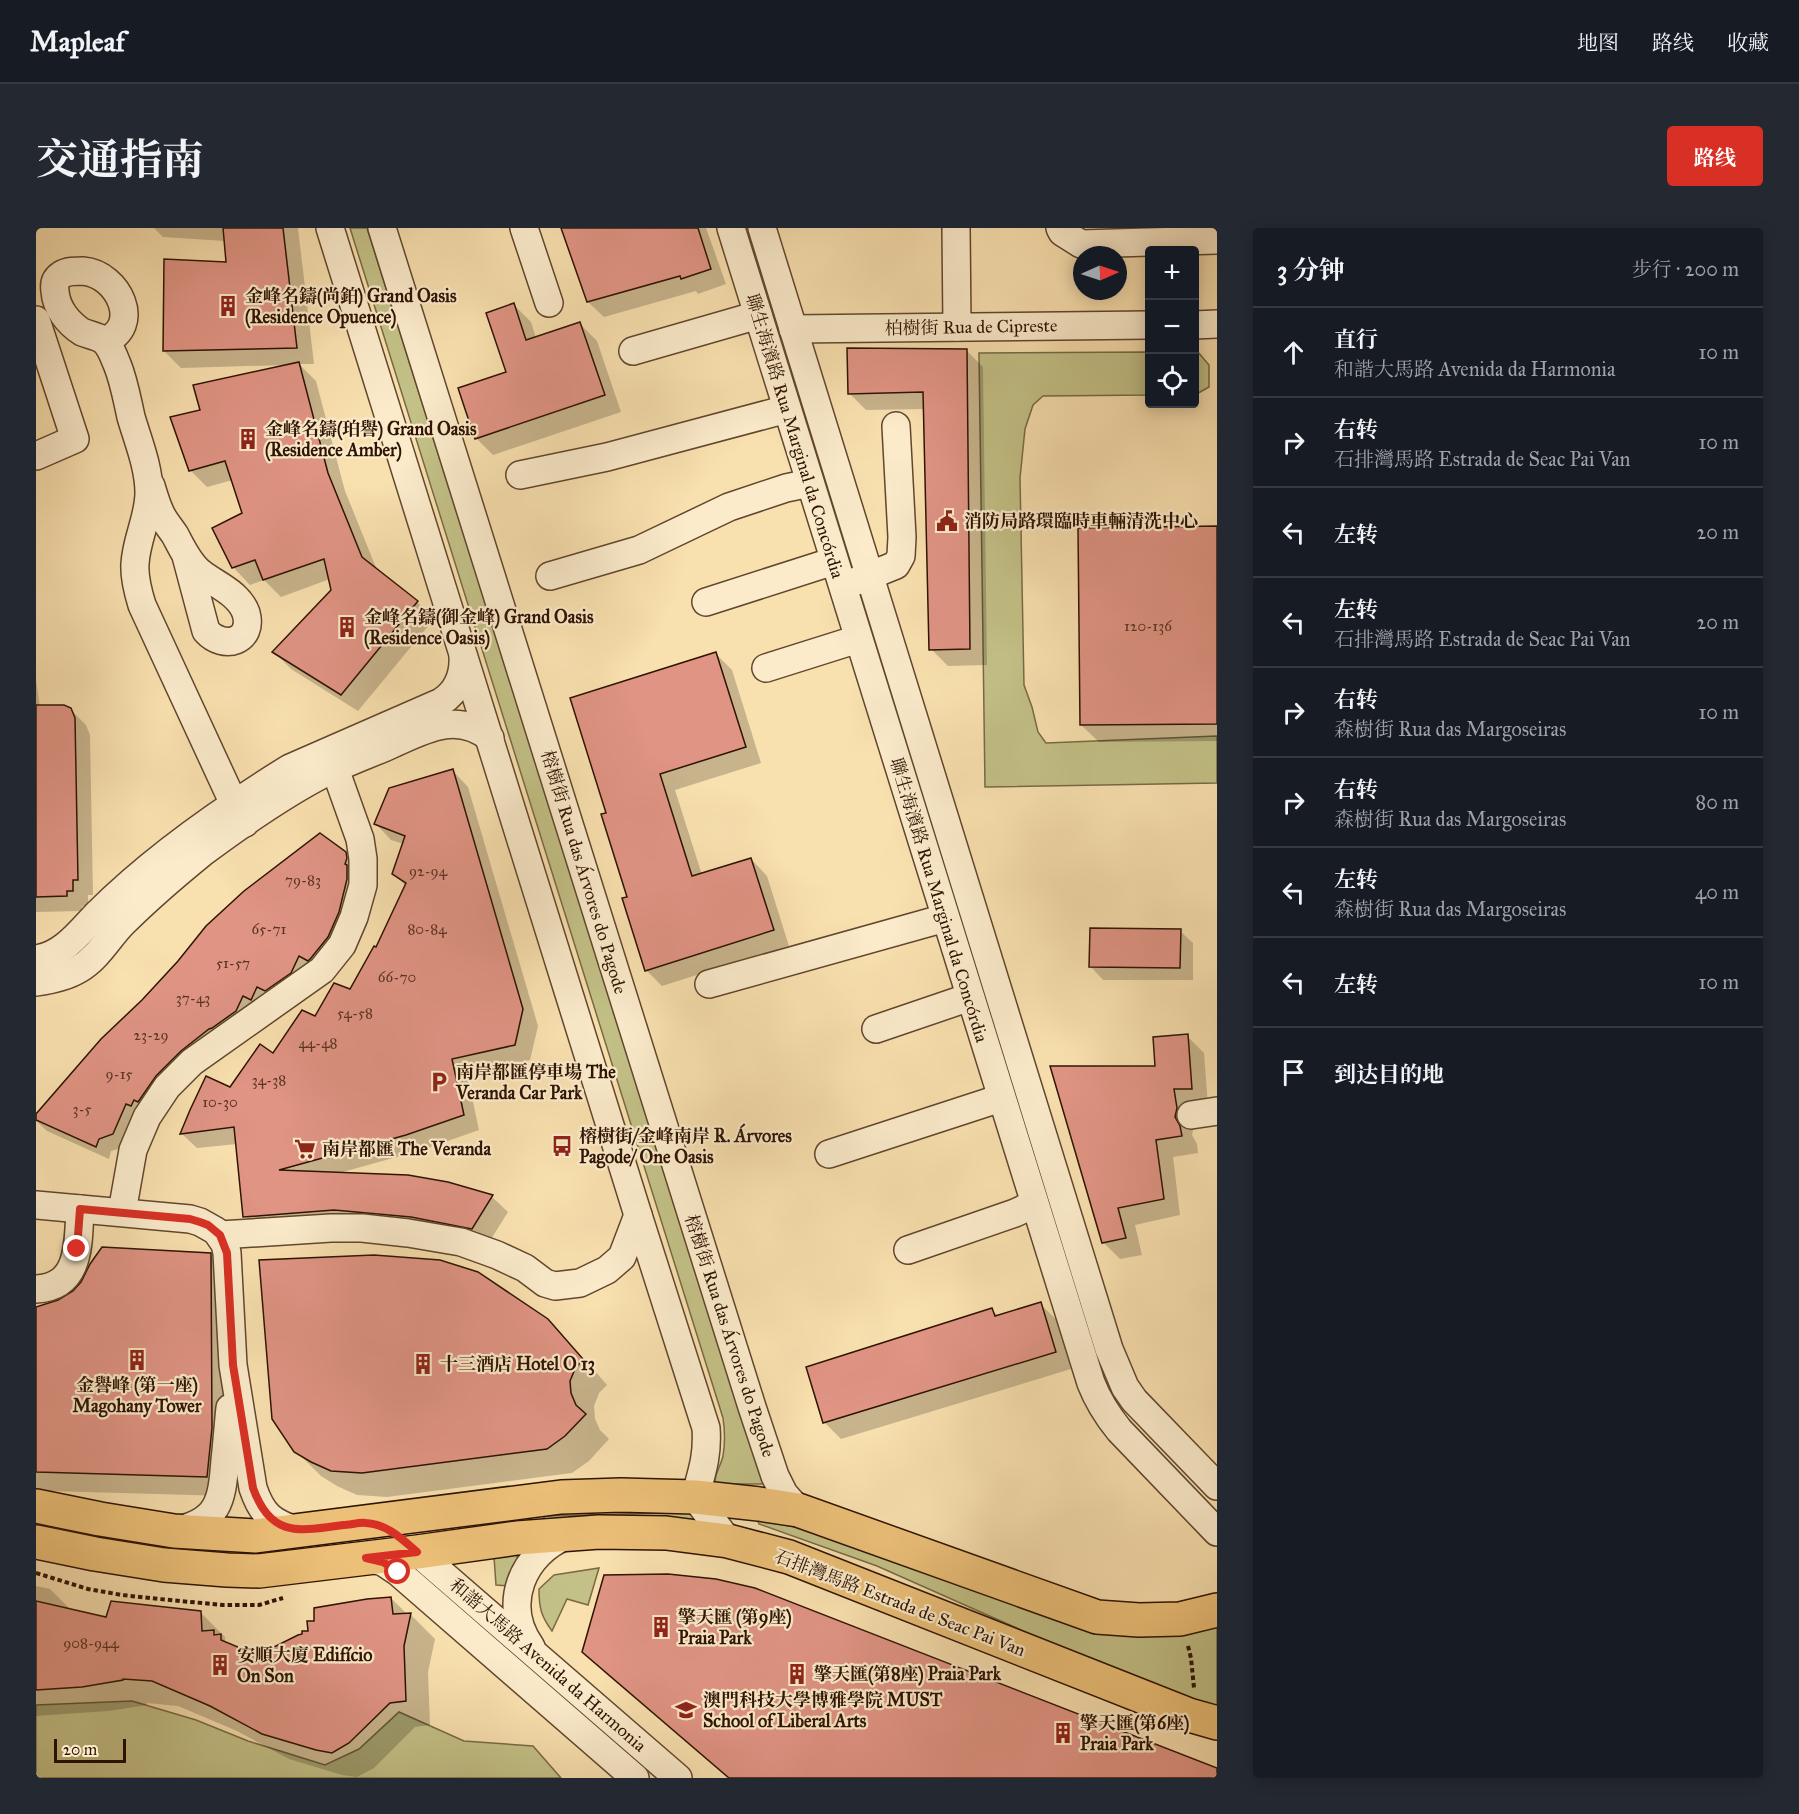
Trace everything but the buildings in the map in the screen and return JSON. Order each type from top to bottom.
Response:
[{"type":"main road","points":[[36,1506],[174,1531],[256,1536],[561,1497],[621,1494],[695,1497],[798,1510],[1097,1617],[1139,1620],[1180,1619],[1217,1610]]},
{"type":"main road","points":[[365,1523],[382,1526],[417,1552],[426,1531],[439,1519],[455,1511]]},
{"type":"main road","name":"石排灣馬路 Estrada de Seac Pai Van","points":[[36,1542],[164,1565],[259,1571],[517,1538],[575,1533],[666,1533],[728,1541],[789,1557],[1203,1719]]},
{"type":"street","points":[[330,228],[706,1428],[708,1447],[695,1497],[728,1541]]},
{"type":"street","name":"榕樹街 Rua das Árvores do Pagode","points":[[382,228],[759,1428],[775,1476],[784,1494],[798,1510]]},
{"type":"street","points":[[524,228],[549,303]]},
{"type":"street","name":"聯生海濱路 Rua Marginal da Concórdia","points":[[731,228],[1034,1204],[1097,1399],[1119,1430],[1217,1532]]},
{"type":"street","name":"聯生海濱路 Rua Marginal da Concórdia","points":[[762,228],[1109,1349],[1125,1387],[1134,1400],[1217,1485]]},
{"type":"street","points":[[956,228],[957,327]]},
{"type":"street","points":[[1060,228],[1062,232],[1081,244],[1217,240]]},
{"type":"street","points":[[122,375],[123,307],[114,286],[101,276],[90,272],[68,272],[59,276],[56,282],[56,300],[67,319],[81,331],[104,341],[114,355],[122,375],[157,506],[186,556]]},
{"type":"street","points":[[633,351],[758,315]]},
{"type":"street","points":[[36,320],[75,439],[36,456]]},
{"type":"street","points":[[104,341],[112,338],[120,330],[123,321]]},
{"type":"street","points":[[1199,325],[1217,324]]},
{"type":"street","name":"柏樹街 Rua de Cipreste","points":[[794,329],[1145,325]]},
{"type":"street","points":[[520,475],[607,457],[787,409]]},
{"type":"street","points":[[842,587],[896,565],[901,556],[903,537],[896,426]]},
{"type":"street","points":[[147,473],[149,493],[135,565],[136,584],[142,605],[240,814]]},
{"type":"street","points":[[550,576],[639,550],[729,507],[786,488],[810,483]]},
{"type":"street","points":[[140,535],[146,527],[153,524],[161,525],[173,532]]},
{"type":"street","points":[[706,602],[834,561]]},
{"type":"street","points":[[766,668],[858,639]]},
{"type":"street","points":[[36,982],[55,979],[80,969],[147,900],[203,853],[240,814],[290,768],[450,697],[459,683],[464,667],[463,655]]},
{"type":"street","points":[[36,958],[56,953],[141,874],[240,814],[296,789],[335,768],[424,730],[446,724],[459,724],[470,726],[490,738]]},
{"type":"street","points":[[122,1212],[133,1150],[147,1118],[167,1087],[192,1062],[322,970],[342,945],[354,917],[363,885],[363,859],[360,839],[335,768]]},
{"type":"street","points":[[709,984],[945,918]]},
{"type":"street","points":[[876,1029],[970,997]]},
{"type":"street","points":[[830,1154],[1001,1098]]},
{"type":"street","points":[[908,1250],[1015,1213],[1034,1204]]},
{"type":"street","points":[[36,1205],[190,1219],[208,1225],[220,1235],[225,1244],[228,1260],[233,1365],[253,1488],[258,1504],[268,1517],[283,1526],[299,1531]]},
{"type":"street","points":[[36,1289],[59,1283],[73,1267],[77,1249],[80,1209]]},
{"type":"street","points":[[220,1235],[331,1228],[362,1228],[408,1233],[461,1242],[525,1268],[545,1283],[555,1286],[580,1283],[607,1270],[622,1257],[638,1215]]},
{"type":"street","points":[[174,1531],[191,1527],[205,1519],[217,1506],[223,1490],[233,1365]]},
{"type":"street","points":[[537,1656],[524,1638],[518,1617],[517,1594],[524,1573],[537,1554],[554,1540],[575,1533]]},
{"type":"street","points":[[417,1552],[416,1565],[419,1583],[428,1599]]},
{"type":"street","name":"和諧大馬路 Avenida da Harmonia","points":[[417,1552],[678,1778]]},
{"type":"street","name":"和諧大馬路 Avenida da Harmonia","points":[[366,1558],[383,1562],[398,1572],[635,1778]]},
{"type":"path","points":[[1180,1619],[1191,1658],[1194,1695],[1203,1719]]},
{"type":"shaded area","points":[[350,228],[367,228],[764,1480],[763,1484],[715,1484],[724,1451],[723,1418]]},
{"type":"shaded area","points":[[1145,352],[1145,395],[1043,396],[1033,405],[1025,429],[1020,478],[1024,685],[1038,732],[1046,743],[1217,736],[1217,783],[985,787],[979,353]]},
{"type":"shaded area","points":[[1199,353],[1209,365],[1209,387],[1199,393]]},
{"type":"shaded area","points":[[697,1512],[703,1521],[541,1522],[545,1516]]},
{"type":"shaded area","points":[[757,1519],[823,1533],[1088,1629],[1217,1623],[1217,1710],[1084,1658],[877,1566],[759,1524]]},
{"type":"shaded area","points":[[516,1555],[520,1561],[511,1586],[496,1585],[494,1557]]},
{"type":"shaded area","points":[[599,1568],[588,1605],[567,1599],[552,1631],[541,1612],[539,1589],[554,1575]]},
{"type":"shaded area","points":[[132,1701],[196,1720],[248,1741],[325,1765],[359,1749],[399,1712],[464,1741],[533,1746],[561,1778],[36,1778],[36,1705]]},
{"type":"place","name":"金峰名鑄(尚鉑) Grand Oasis (Residence Opuence)","points":[[228,306]]},
{"type":"place","name":"金峰名鑄(珀譽) Grand Oasis (Residence Amber)","points":[[248,439]]},
{"type":"place","name":"消防局路環臨時車輛清洗中心","points":[[947,521]]},
{"type":"place","name":"金峰名鑄(御金峰) Grand Oasis (Residence Oasis)","points":[[347,627]]},
{"type":"place","name":"南岸都匯停車場 The Veranda Car Park","points":[[439,1082]]},
{"type":"place","name":"榕樹街/金峰南岸 R. Árvores Pagode/ One Oasis","points":[[562,1146]]},
{"type":"place","name":"南岸都匯 The Veranda","points":[[305,1149]]},
{"type":"place","name":"金譽峰 (第一座) Magohany Tower","points":[[137,1360]]},
{"type":"place","name":"十三酒店 Hotel O 13","points":[[423,1364]]},
{"type":"place","name":"擎天匯 (第9座) Praia Park","points":[[661,1627]]},
{"type":"place","name":"安順大廈 Edifício On Son","points":[[220,1665]]},
{"type":"place","name":"擎天匯(第8座) Praia Park","points":[[797,1674]]},
{"type":"place","name":"澳門科技大學博雅學院 MUST School of Liberal Arts","points":[[686,1710]]},
{"type":"place","name":"擎天匯(第6座) Praia Park","points":[[1063,1733]]},
{"type":"route","points":[[77,1249],[80,1209],[190,1219],[208,1225],[220,1235],[227,1253],[233,1365],[253,1488],[258,1504],[268,1517],[283,1526],[299,1531],[365,1523],[382,1526],[417,1552],[366,1558],[383,1562],[398,1572]]}]
